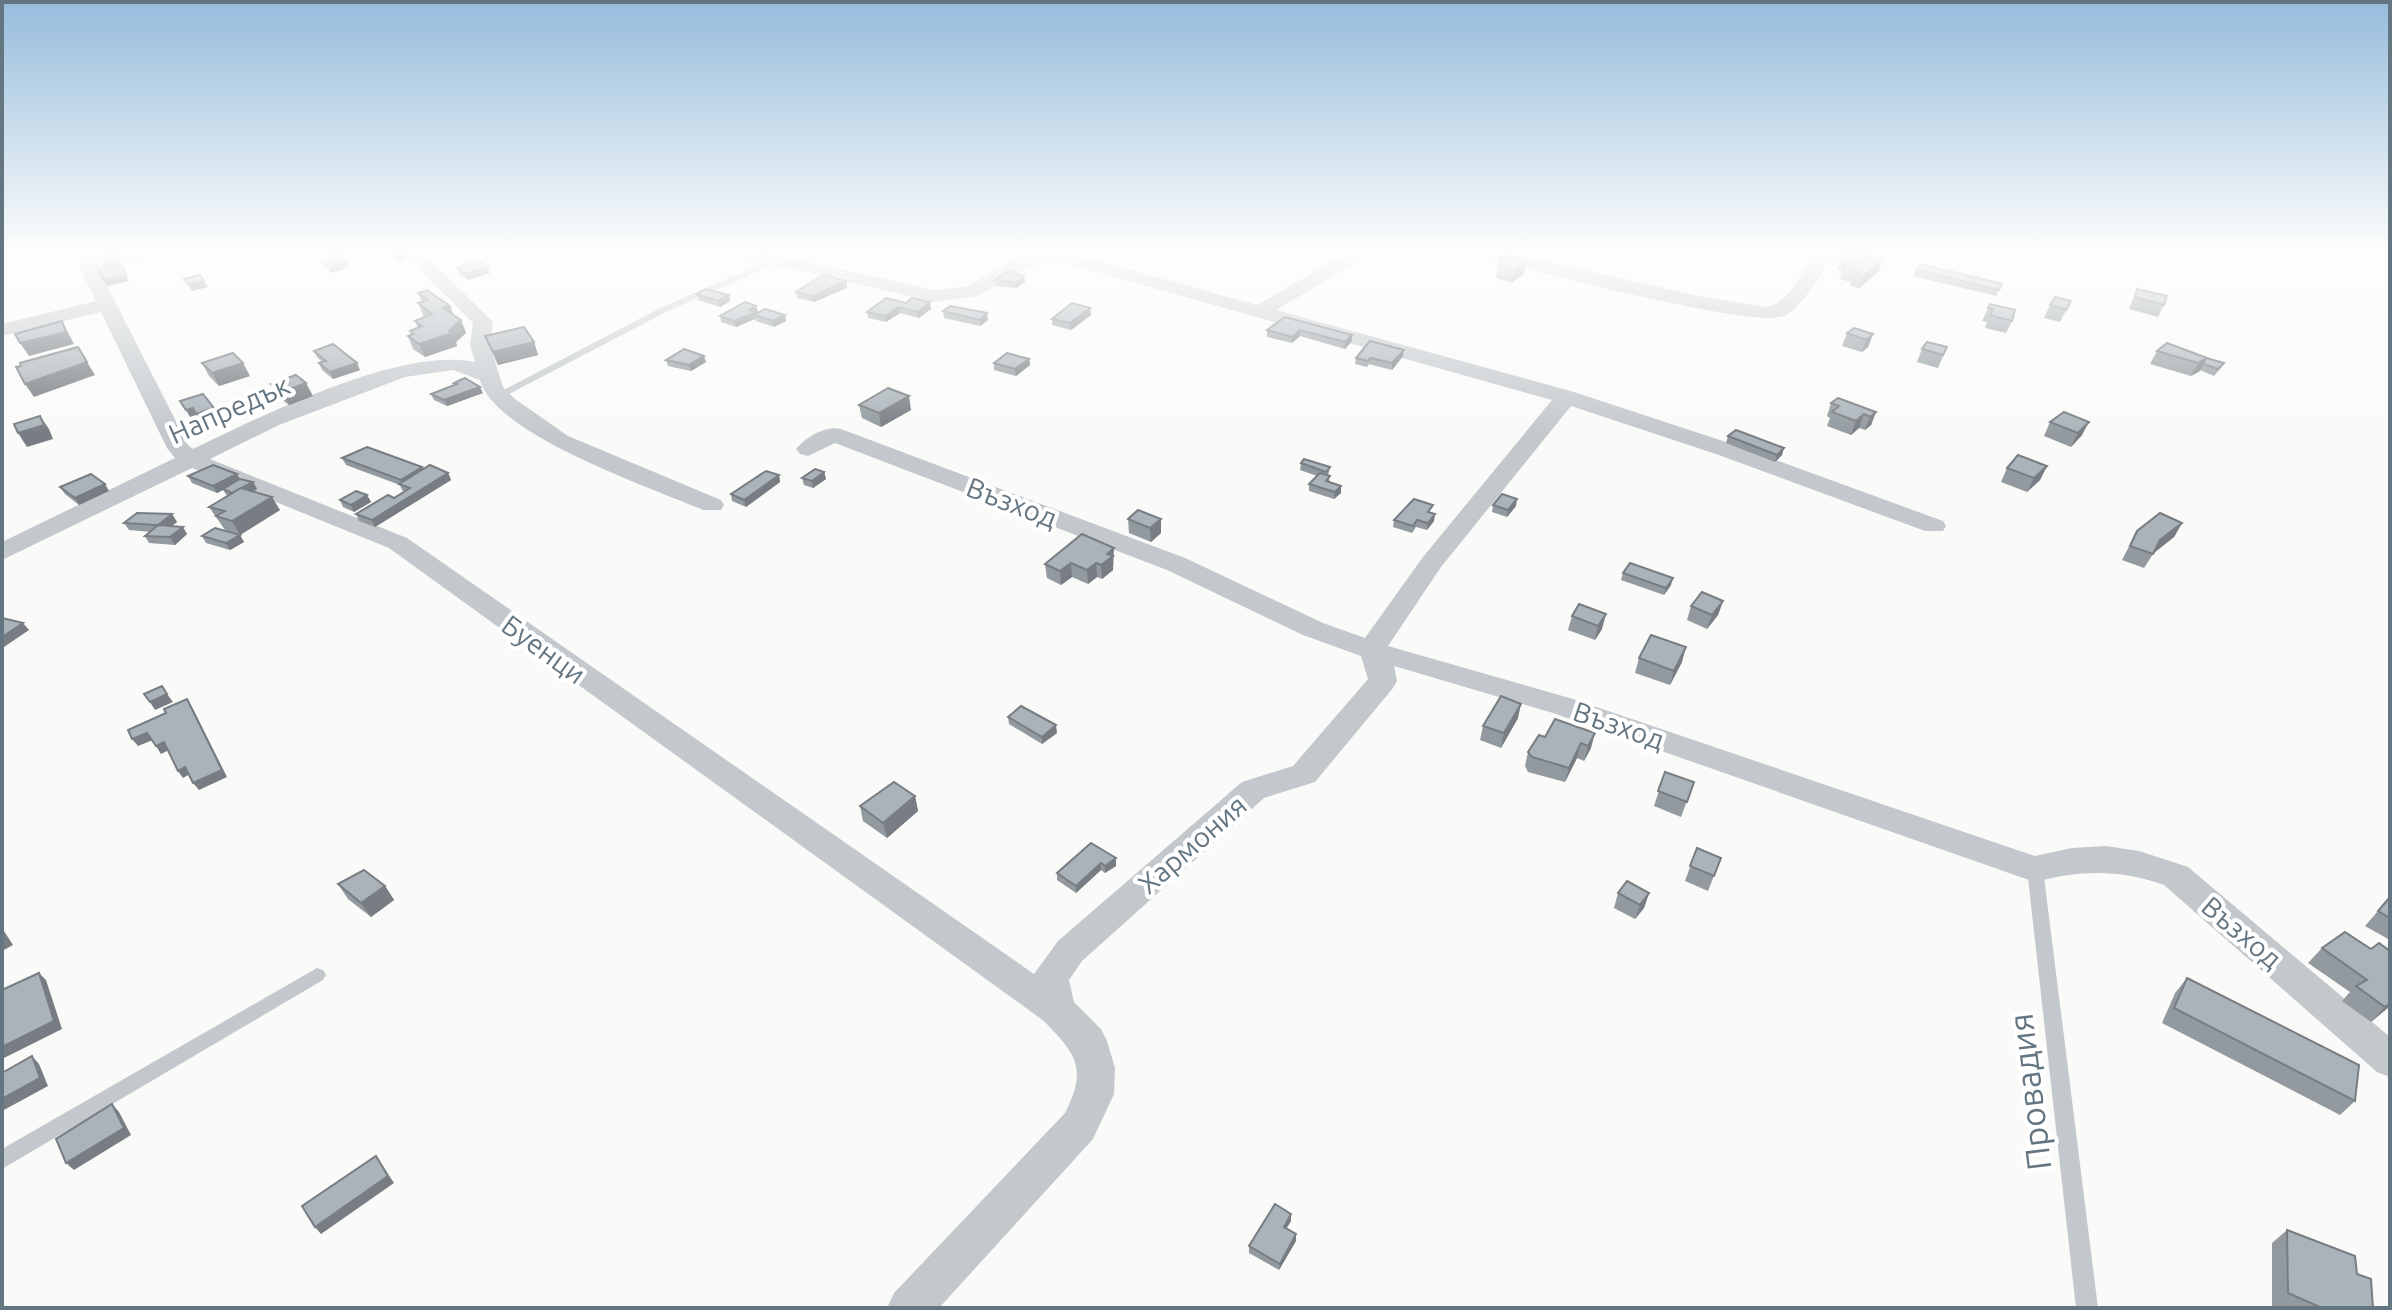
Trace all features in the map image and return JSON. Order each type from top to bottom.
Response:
[{"type":"street","points":[[2,330],[71,313]]},
{"type":"street","points":[[109,313],[178,448],[190,459]]},
{"type":"street","points":[[474,313],[483,322],[480,345],[494,386],[560,441],[712,505]]},
{"type":"street","points":[[1274,313],[1566,397],[1724,449],[1934,526]]},
{"type":"street","name":"Напредък","points":[[2,552],[271,420],[401,371],[453,364],[473,368],[494,386]]},
{"type":"street","points":[[1371,650],[1432,562],[1566,397]]},
{"type":"street","name":"Възход","points":[[808,449],[833,434],[1176,564],[1313,629],[1371,650],[1563,706],[2035,869],[2073,858],[2121,858],[2176,876],[2390,1060]]},
{"type":"street","name":"Буенци","points":[[190,459],[398,543],[435,567],[543,649],[1057,1010]]},
{"type":"street","name":"Хармония","points":[[1057,1010],[1050,977],[1070,951],[1253,790],[1304,774],[1383,681],[1379,662],[1371,650]]},
{"type":"street","points":[[909,1308],[1079,1126],[1095,1094],[1096,1068],[1088,1041],[1057,1010]]},
{"type":"lane","points":[[494,386],[656,313]]},
{"type":"lane","name":"Провадия","points":[[2035,869],[2087,1308]]},
{"type":"lane","points":[[2,1160],[317,975]]},
{"type":"building","points":[[451,313],[461,320],[449,331],[452,333],[419,344],[408,336],[414,334],[410,331],[422,326],[415,321],[432,314]]},
{"type":"building","points":[[725,313],[753,313],[734,321],[720,316]]},
{"type":"building","points":[[779,313],[785,315],[773,321],[754,315]]},
{"type":"building","points":[[952,313],[987,313],[980,320]]},
{"type":"building","points":[[1059,313],[1083,313],[1070,323],[1052,319]]},
{"type":"building","points":[[1991,313],[2014,313],[2012,321]]},
{"type":"building","points":[[1285,317],[1352,335],[1345,342],[1300,330],[1292,337],[1267,330]]},
{"type":"building","points":[[62,321],[66,332],[20,343],[15,334]]},
{"type":"building","points":[[524,327],[534,342],[493,352],[485,336]]},
{"type":"building","points":[[1854,328],[1873,334],[1866,340],[1847,333]]},
{"type":"building","points":[[1370,341],[1404,350],[1392,363],[1356,358]]},
{"type":"building","points":[[1927,342],[1947,347],[1943,355],[1922,349]]},
{"type":"building","points":[[2167,343],[2207,358],[2198,363],[2157,351]]},
{"type":"building","points":[[333,344],[357,363],[330,372],[319,363],[326,361],[314,351]]},
{"type":"building","points":[[78,347],[87,362],[25,384],[16,367],[21,366],[20,363]]},
{"type":"building","points":[[684,349],[704,356],[689,365],[666,360]]},
{"type":"building","points":[[233,353],[243,363],[212,373],[202,363]]},
{"type":"building","points":[[1007,353],[1029,359],[1015,369],[994,363]]},
{"type":"building","points":[[2206,358],[2224,363],[2218,369],[2203,364]]},
{"type":"building","points":[[296,375],[306,383],[282,392],[271,384]]},
{"type":"building","points":[[465,378],[480,387],[444,400],[431,394],[457,384],[454,383]]},
{"type":"building","points":[[888,388],[909,396],[879,413],[859,405]]},
{"type":"building","points":[[203,394],[214,408],[196,414],[193,408],[186,410],[180,401]]},
{"type":"building","points":[[1838,398],[1876,412],[1870,417],[1864,414],[1856,421],[1832,412],[1839,406],[1831,403]]},
{"type":"building","points":[[2064,412],[2089,422],[2078,433],[2050,422]]},
{"type":"building","points":[[40,416],[44,425],[18,433],[14,424]]},
{"type":"building","points":[[1736,430],[1784,448],[1777,455],[1728,436]]},
{"type":"building","points":[[367,447],[422,467],[401,480],[342,458]]},
{"type":"building","points":[[2018,455],[2047,466],[2034,478],[2007,468]]},
{"type":"building","points":[[1304,459],[1330,467],[1326,472],[1301,463]]},
{"type":"building","points":[[213,465],[237,474],[213,486],[188,476]]},
{"type":"building","points":[[430,465],[448,473],[372,520],[356,514],[388,495],[394,498],[410,488],[399,484]]},
{"type":"building","points":[[815,469],[824,472],[812,481],[802,478]]},
{"type":"building","points":[[766,471],[779,475],[744,500],[731,494]]},
{"type":"building","points":[[1320,473],[1330,476],[1326,481],[1341,486],[1335,492],[1309,484]]},
{"type":"building","points":[[91,474],[105,484],[75,498],[60,487]]},
{"type":"building","points":[[240,479],[253,482],[232,493],[223,489]]},
{"type":"building","points":[[241,488],[272,497],[232,521],[216,516],[225,511],[209,507]]},
{"type":"building","points":[[356,491],[367,495],[351,505],[340,500]]},
{"type":"building","points":[[1502,494],[1517,499],[1508,510],[1493,505]]},
{"type":"building","points":[[1414,499],[1433,505],[1428,512],[1435,514],[1428,523],[1417,520],[1413,526],[1394,520]]},
{"type":"building","points":[[1138,510],[1161,519],[1150,528],[1128,519]]},
{"type":"building","points":[[137,513],[172,514],[158,525],[124,523]]},
{"type":"building","points":[[2160,513],[2182,523],[2160,540],[2153,554],[2130,546],[2137,531]]},
{"type":"building","points":[[158,525],[183,527],[170,537],[145,536]]},
{"type":"building","points":[[215,528],[240,535],[226,543],[202,536]]},
{"type":"building","points":[[1082,534],[1114,548],[1107,554],[1113,556],[1087,570],[1071,563],[1060,571],[1045,564]]},
{"type":"building","points":[[1630,563],[1673,578],[1666,588],[1623,573]]},
{"type":"building","points":[[1702,592],[1723,601],[1712,615],[1691,606]]},
{"type":"building","points":[[1579,604],[1606,614],[1598,626],[1572,616]]},
{"type":"building","points":[[2,618],[23,623],[2,637]]},
{"type":"building","points":[[1651,635],[1686,647],[1674,671],[1639,658]]},
{"type":"building","points":[[162,686],[167,694],[150,702],[144,694]]},
{"type":"building","points":[[1501,696],[1521,704],[1504,733],[1483,726]]},
{"type":"building","points":[[187,699],[222,770],[193,783],[185,767],[178,771],[164,742],[156,746],[147,733],[132,739],[128,730],[166,713],[164,709]]},
{"type":"building","points":[[1021,706],[1056,725],[1042,737],[1008,717]]},
{"type":"building","points":[[1555,719],[1595,733],[1588,746],[1581,743],[1569,768],[1532,757],[1528,752],[1539,735],[1545,737]]},
{"type":"building","points":[[1665,772],[1694,782],[1687,802],[1658,791]]},
{"type":"building","points":[[894,782],[915,796],[883,823],[860,806]]},
{"type":"building","points":[[1091,843],[1116,858],[1105,866],[1101,863],[1076,886],[1057,873]]},
{"type":"building","points":[[1697,848],[1721,858],[1714,876],[1690,866]]},
{"type":"building","points":[[364,870],[385,886],[361,903],[338,884]]},
{"type":"building","points":[[1627,881],[1649,893],[1640,905],[1618,893]]},
{"type":"building","points":[[2390,897],[2390,918],[2378,911]]},
{"type":"building","points":[[2345,932],[2371,949],[2379,943],[2390,951],[2390,1003],[2385,1007],[2356,986],[2367,980],[2322,948]]},
{"type":"building","points":[[39,973],[54,1021],[2,1047],[2,990]]},
{"type":"building","points":[[2187,978],[2359,1065],[2355,1101],[2174,1008]]},
{"type":"building","points":[[32,1056],[40,1078],[2,1099],[2,1073]]},
{"type":"building","points":[[112,1104],[124,1128],[66,1163],[56,1139]]},
{"type":"building","points":[[376,1156],[388,1176],[315,1227],[302,1206]]},
{"type":"building","points":[[1275,1204],[1291,1214],[1284,1227],[1296,1234],[1280,1264],[1249,1246]]},
{"type":"building","points":[[2287,1230],[2355,1256],[2357,1274],[2371,1279],[2373,1308],[2322,1308],[2288,1293]]}]
